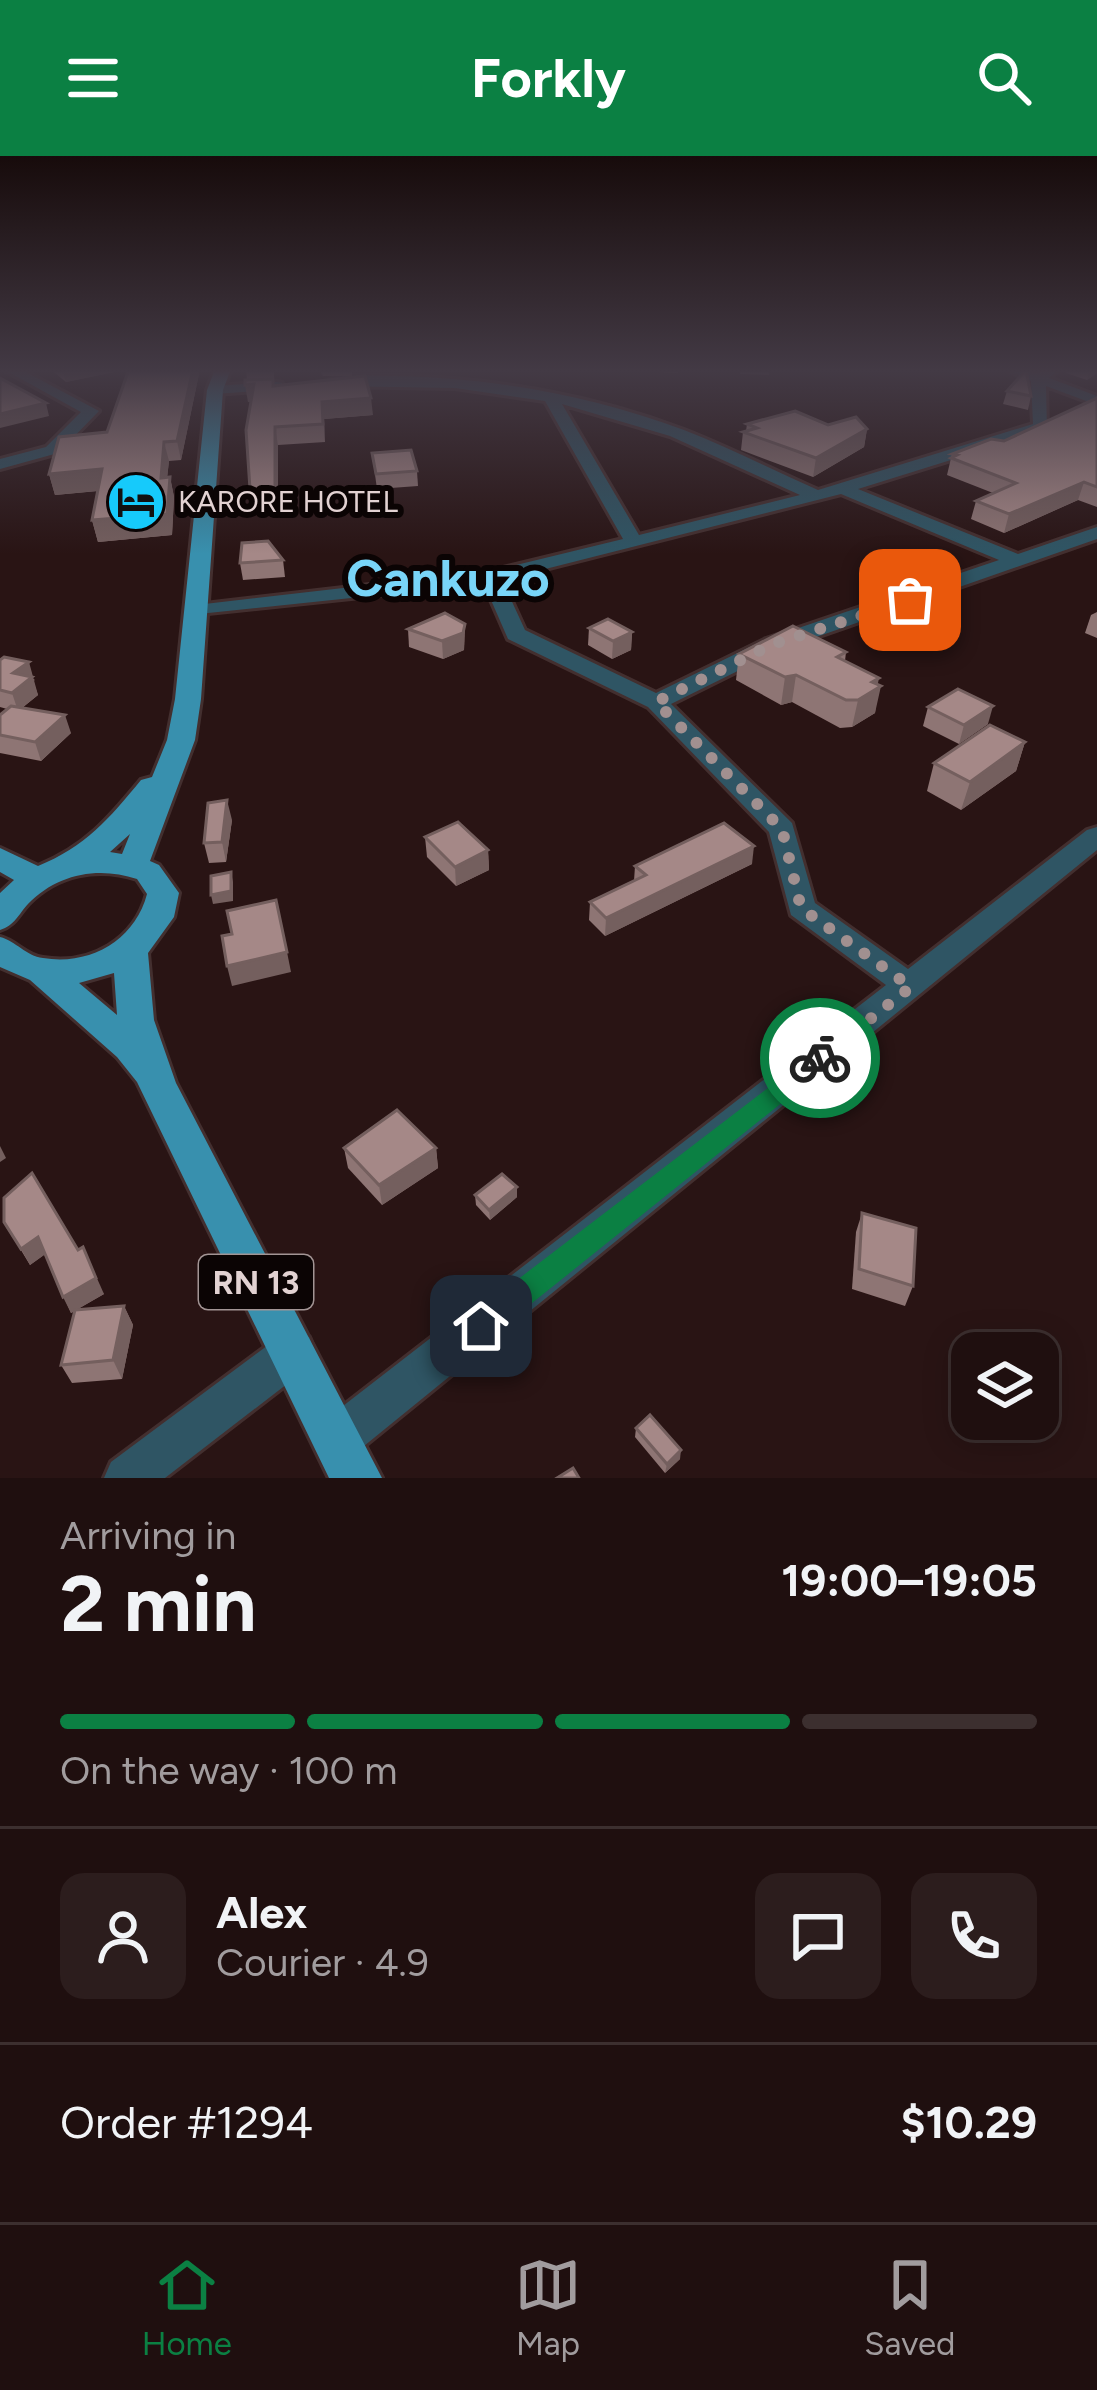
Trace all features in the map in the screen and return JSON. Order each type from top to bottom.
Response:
[{"type":"main road","points":[[134,865],[181,740],[214,431]]},
{"type":"main road","points":[[76,865],[139,806],[181,740]]},
{"type":"main road","points":[[0,857],[37,880]]},
{"type":"main road","points":[[0,918],[37,880],[76,865],[134,865],[158,881],[163,907],[157,922],[130,949],[87,968],[43,972]]},
{"type":"main road","name":"RN 13","points":[[0,949],[23,968],[43,972],[130,1047],[157,1084]]},
{"type":"main road","name":"RN 13","points":[[130,949],[136,1019],[157,1084],[217,1212],[347,1459]]},
{"type":"street","points":[[0,464],[52,450],[71,431]]},
{"type":"street","points":[[569,431],[634,542]]},
{"type":"street","points":[[670,431],[817,496]]},
{"type":"street","points":[[196,610],[491,578],[843,489],[1030,431]]},
{"type":"street","points":[[843,489],[1021,562]]},
{"type":"street","points":[[656,702],[773,644],[1097,533]]},
{"type":"street","points":[[491,578],[516,634],[656,702],[782,829],[801,908],[911,987]]},
{"type":"street","points":[[347,1459],[1097,836]]},
{"type":"street","points":[[127,1478],[294,1352]]},
{"type":"building","points":[[179,431],[177,441],[164,442],[161,478],[170,477],[167,514],[92,520],[102,469],[49,474],[59,437]]},
{"type":"building","points":[[246,431],[275,431],[275,487],[250,489]]},
{"type":"building","points":[[748,431],[864,431],[816,458],[743,432]]},
{"type":"building","points":[[1026,431],[1097,431],[1097,487],[1084,482],[1009,514],[976,501],[1016,483],[951,458],[957,455],[952,454],[991,439],[1004,441]]},
{"type":"building","points":[[411,450],[417,471],[376,474],[372,453]]},
{"type":"building","points":[[268,541],[283,560],[240,563],[242,543]]},
{"type":"building","points":[[445,613],[465,624],[463,633],[442,641],[408,629]]},
{"type":"building","points":[[608,619],[632,632],[613,641],[589,628]]},
{"type":"building","points":[[793,626],[846,652],[837,657],[879,678],[872,682],[881,686],[858,700],[846,700],[739,654]]},
{"type":"building","points":[[0,660],[29,662],[13,673],[32,677],[12,693],[0,690]]},
{"type":"building","points":[[958,689],[993,706],[964,725],[928,707]]},
{"type":"building","points":[[11,706],[65,715],[35,742],[0,735],[0,715]]},
{"type":"building","points":[[990,725],[1025,742],[970,782],[934,763]]},
{"type":"building","points":[[227,800],[222,842],[204,843],[208,803]]},
{"type":"building","points":[[458,822],[488,850],[455,867],[425,837]]},
{"type":"building","points":[[724,823],[754,846],[606,918],[590,902],[646,875],[635,866]]},
{"type":"building","points":[[231,872],[231,891],[211,895],[211,876]]},
{"type":"building","points":[[276,900],[287,952],[227,966],[222,936],[232,934],[227,911]]},
{"type":"building","points":[[397,1110],[436,1148],[379,1185],[344,1148]]},
{"type":"building","points":[[32,1173],[78,1250],[83,1247],[96,1278],[63,1297],[38,1237],[21,1249],[4,1222],[4,1198]]},
{"type":"building","points":[[502,1174],[517,1187],[489,1210],[475,1195]]},
{"type":"building","points":[[862,1213],[916,1228],[913,1286],[859,1269]]},
{"type":"building","points":[[124,1306],[113,1360],[61,1365],[75,1310]]},
{"type":"building","points":[[650,1415],[681,1450],[667,1464],[636,1428]]},
{"type":"building","points":[[573,1468],[579,1478],[557,1478]]},
{"type":"way so far","points":[[820,1058],[911,987],[801,908],[782,829],[656,702],[773,644],[910,600]]},
{"type":"place","name":"KARORE HOTEL","points":[[136,502]]},
{"type":"district","name":"Cankuzo","points":[[448,578]]},
{"type":"route","points":[[481,1326],[820,1058]]}]
